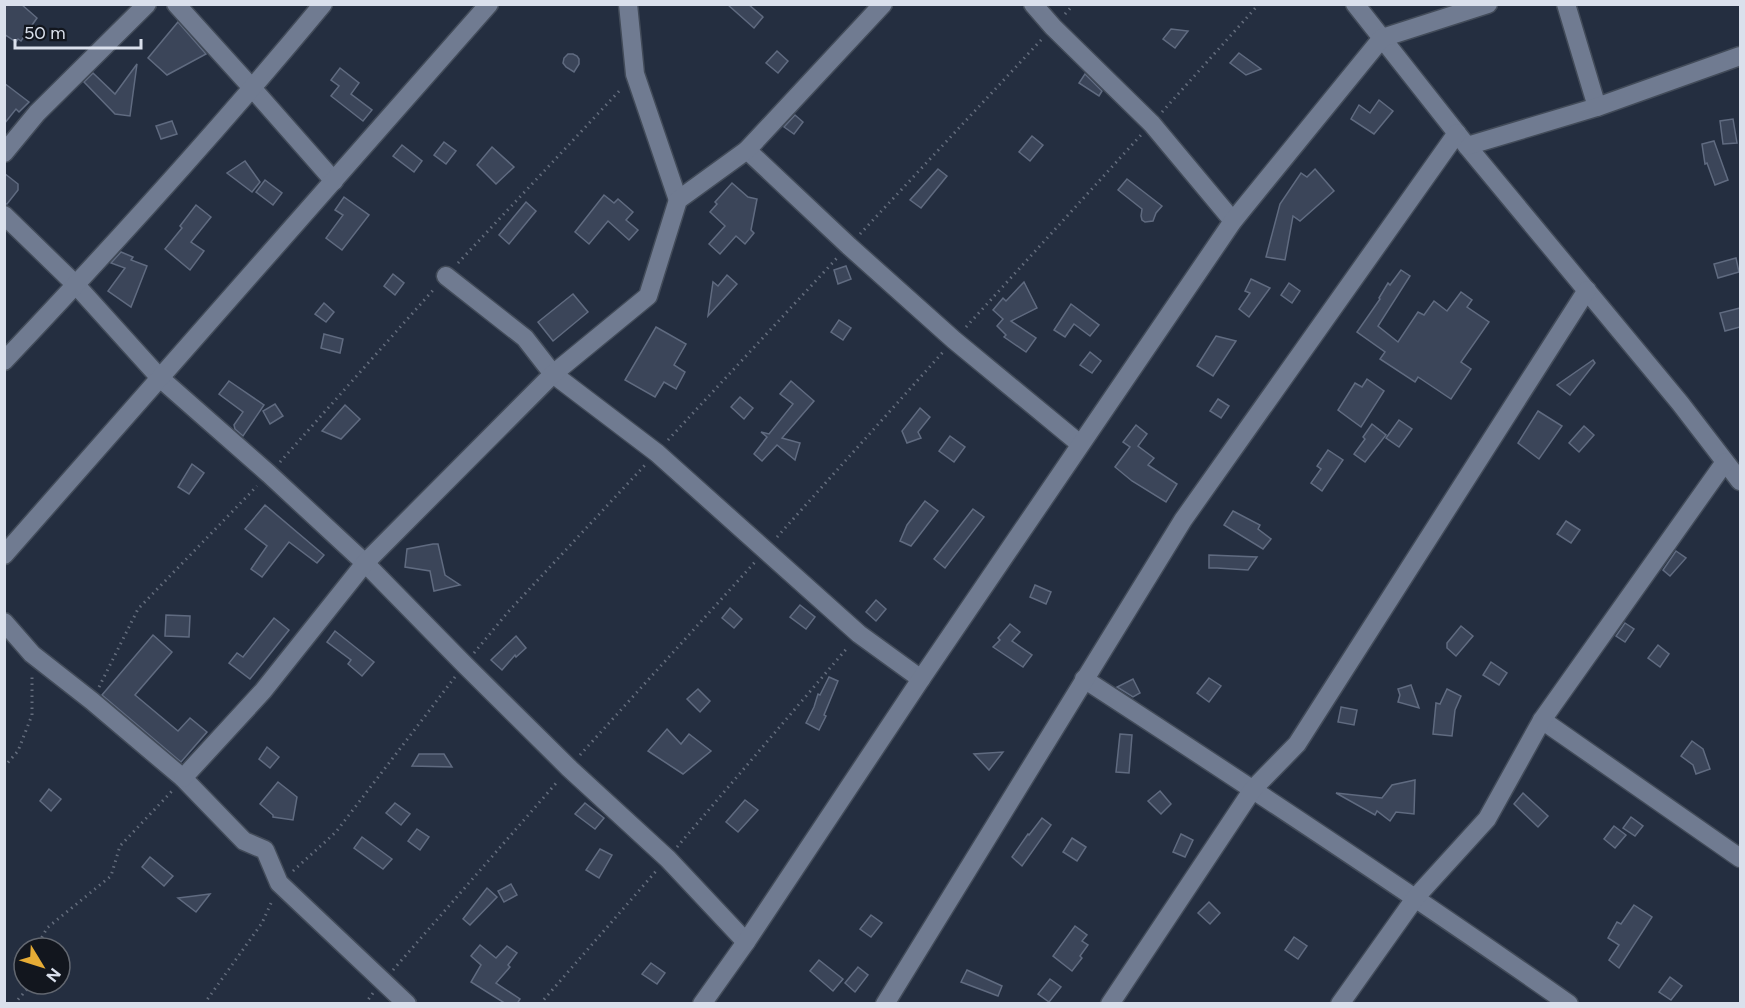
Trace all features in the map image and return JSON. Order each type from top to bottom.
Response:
[{"type":"street","points":[[4,153],[36,113],[147,4]]},
{"type":"street","points":[[176,4],[334,181]]},
{"type":"street","points":[[4,362],[253,89],[323,4]]},
{"type":"street","points":[[4,555],[489,4]]},
{"type":"street","points":[[183,778],[263,691],[365,563],[553,374],[648,296],[678,200],[635,74],[628,4]]},
{"type":"street","points":[[678,200],[747,150],[883,4]]},
{"type":"street","points":[[1033,4],[1053,27],[1152,124],[1233,221]]},
{"type":"street","points":[[1355,4],[1462,139],[1680,403],[1740,481]]},
{"type":"street","points":[[702,1004],[1233,221],[1382,38],[1488,4]]},
{"type":"street","points":[[1566,4],[1597,107]]},
{"type":"street","points":[[885,1004],[1183,520],[1462,139],[1597,107],[1740,56]]},
{"type":"street","points":[[747,150],[954,340],[1080,444]]},
{"type":"street","points":[[4,215],[76,285],[160,378],[365,563],[569,768],[668,858],[746,942]]},
{"type":"street","points":[[446,276],[525,338],[553,374],[657,453],[859,634],[921,679]]},
{"type":"street","points":[[1110,1004],[1253,789],[1297,744],[1587,291]]},
{"type":"street","points":[[1340,1004],[1416,897],[1488,819],[1542,720],[1725,462]]},
{"type":"street","points":[[4,622],[32,654],[183,778],[244,841],[265,850],[279,884],[407,1004]]},
{"type":"street","points":[[1084,680],[1416,897],[1569,1004]]},
{"type":"street","points":[[1542,720],[1740,858]]},
{"type":"path","points":[[204,1004],[262,924],[279,884],[336,832],[464,664],[508,612],[1074,4]]},
{"type":"path","points":[[365,1004],[569,768],[1259,4]]},
{"type":"path","points":[[92,701],[138,609],[269,474],[446,276],[635,74]]},
{"type":"path","points":[[540,1004],[859,634]]},
{"type":"path","points":[[4,767],[18,751],[32,715],[32,654]]},
{"type":"path","points":[[43,936],[47,928],[111,876],[120,846],[183,778]]},
{"type":"building","points":[[4,4],[21,4],[37,18],[21,41],[18,39],[16,42],[4,34]]},
{"type":"building","points":[[727,4],[748,4],[763,17],[754,28]]},
{"type":"building","points":[[178,22],[206,54],[167,75],[148,58]]},
{"type":"building","points":[[1171,29],[1188,31],[1175,48],[1163,39]]},
{"type":"building","points":[[777,51],[788,61],[778,73],[766,63]]},
{"type":"building","points":[[1239,53],[1261,69],[1246,75],[1230,63]]},
{"type":"building","points":[[568,54],[573,54],[579,59],[574,72],[563,63]]},
{"type":"building","points":[[137,64],[130,116],[115,114],[84,82],[93,73],[115,94]]},
{"type":"building","points":[[340,68],[359,83],[351,94],[372,110],[363,121],[331,96],[339,86],[331,80]]},
{"type":"building","points":[[1085,74],[1102,91],[1099,96],[1079,83]]},
{"type":"building","points":[[4,83],[29,102],[19,112],[16,109],[4,124]]},
{"type":"building","points":[[1379,100],[1393,111],[1374,134],[1351,119],[1359,105],[1370,113]]},
{"type":"building","points":[[795,115],[803,122],[794,134],[784,127]]},
{"type":"building","points":[[1733,119],[1737,143],[1723,144],[1720,121]]},
{"type":"building","points":[[172,121],[177,134],[161,139],[156,126]]},
{"type":"building","points":[[1032,136],[1043,145],[1030,161],[1019,152]]},
{"type":"building","points":[[1714,141],[1728,180],[1715,185],[1707,163],[1705,164],[1702,144]]},
{"type":"building","points":[[444,142],[456,151],[446,164],[434,155]]},
{"type":"building","points":[[402,145],[422,161],[414,172],[393,156]]},
{"type":"building","points":[[492,147],[514,167],[496,184],[477,165]]},
{"type":"building","points":[[245,161],[260,182],[252,192],[227,173]]},
{"type":"building","points":[[938,169],[947,176],[921,208],[910,200]]},
{"type":"building","points":[[1315,169],[1334,191],[1300,221],[1293,216],[1285,260],[1266,257],[1280,204],[1301,173],[1307,177]]},
{"type":"building","points":[[4,173],[18,184],[18,190],[7,204],[4,204]]},
{"type":"building","points":[[1127,179],[1162,206],[1153,221],[1142,220],[1142,209],[1118,190]]},
{"type":"building","points":[[265,180],[282,193],[273,205],[256,192]]},
{"type":"building","points":[[732,183],[748,197],[757,199],[751,230],[754,233],[745,244],[736,236],[720,254],[709,244],[725,226],[710,212],[717,204],[715,202]]},
{"type":"building","points":[[604,195],[614,203],[618,199],[633,212],[626,220],[638,230],[629,240],[608,221],[589,244],[575,232]]},
{"type":"building","points":[[344,197],[369,215],[342,250],[326,238],[343,215],[335,210]]},
{"type":"building","points":[[526,202],[536,211],[509,244],[499,235]]},
{"type":"building","points":[[196,205],[211,217],[191,242],[204,251],[190,270],[165,249],[182,228],[180,226]]},
{"type":"building","points":[[121,252],[133,257],[131,260],[147,266],[131,307],[108,291],[125,268],[111,263]]},
{"type":"building","points":[[1736,258],[1739,272],[1718,278],[1714,264]]},
{"type":"building","points":[[846,266],[851,279],[838,284],[834,270]]},
{"type":"building","points":[[1401,270],[1410,276],[1378,326],[1398,342],[1418,312],[1424,315],[1434,301],[1447,311],[1461,292],[1472,300],[1467,307],[1489,322],[1461,362],[1471,369],[1451,399],[1418,377],[1415,382],[1380,359],[1385,352],[1357,332],[1388,283],[1390,285]]},
{"type":"building","points":[[393,274],[404,283],[395,295],[384,286]]},
{"type":"building","points":[[727,275],[737,284],[708,316],[713,282],[718,286]]},
{"type":"building","points":[[1251,279],[1270,288],[1249,317],[1239,309],[1250,293],[1245,291]]},
{"type":"building","points":[[1024,282],[1037,308],[1011,321],[1036,338],[1026,352],[1004,337],[1006,335],[997,326],[1003,319],[993,310],[1003,298],[1006,301]]},
{"type":"building","points":[[1289,283],[1300,291],[1292,303],[1281,295]]},
{"type":"building","points":[[573,294],[588,312],[553,341],[538,322]]},
{"type":"building","points":[[324,303],[334,312],[326,322],[315,314]]},
{"type":"building","points":[[1071,304],[1099,325],[1090,336],[1074,324],[1065,337],[1054,330]]},
{"type":"building","points":[[1740,308],[1740,327],[1725,331],[1720,313]]},
{"type":"building","points":[[839,320],[851,328],[843,340],[831,332]]},
{"type":"building","points":[[656,327],[686,344],[674,365],[685,372],[676,389],[664,382],[655,397],[625,380]]},
{"type":"building","points":[[324,334],[343,339],[340,353],[321,348]]},
{"type":"building","points":[[1216,336],[1236,341],[1213,376],[1197,366]]},
{"type":"building","points":[[1090,352],[1101,361],[1092,373],[1080,365]]},
{"type":"building","points":[[1593,360],[1595,363],[1570,395],[1557,385]]},
{"type":"building","points":[[1367,379],[1384,391],[1361,427],[1338,410],[1355,383],[1362,387]]},
{"type":"building","points":[[229,381],[264,405],[243,436],[234,425],[243,412],[219,394]]},
{"type":"building","points":[[791,381],[814,401],[782,438],[800,443],[795,460],[777,445],[762,461],[754,454],[767,437],[761,432],[769,434],[793,404],[780,394]]},
{"type":"building","points":[[740,397],[753,408],[744,419],[731,407]]},
{"type":"building","points":[[1218,399],[1229,406],[1221,418],[1210,411]]},
{"type":"building","points":[[275,404],[283,416],[270,424],[263,411]]},
{"type":"building","points":[[345,405],[360,419],[341,439],[322,431]]},
{"type":"building","points":[[920,408],[930,417],[918,432],[921,438],[907,443],[902,431]]},
{"type":"building","points":[[1538,411],[1562,426],[1539,459],[1518,443]]},
{"type":"building","points":[[1399,420],[1412,429],[1399,447],[1386,438]]},
{"type":"building","points":[[1372,424],[1386,435],[1365,462],[1354,454]]},
{"type":"building","points":[[1136,425],[1147,434],[1138,446],[1154,458],[1148,465],[1177,484],[1166,502],[1132,481],[1115,467],[1130,447],[1123,442]]},
{"type":"building","points":[[1584,426],[1594,435],[1579,452],[1569,443]]},
{"type":"building","points":[[950,436],[965,447],[954,462],[939,451]]},
{"type":"building","points":[[1328,450],[1343,460],[1322,491],[1311,483],[1321,469],[1317,466]]},
{"type":"building","points":[[192,464],[204,473],[189,494],[178,487]]},
{"type":"building","points":[[925,501],[938,511],[911,546],[900,541],[907,525]]},
{"type":"building","points":[[265,505],[324,555],[317,563],[289,542],[262,577],[251,569],[267,546],[245,529]]},
{"type":"building","points":[[973,509],[984,517],[945,568],[934,559]]},
{"type":"building","points":[[1233,511],[1260,525],[1258,529],[1271,539],[1263,549],[1224,525]]},
{"type":"building","points":[[1566,521],[1580,530],[1571,543],[1557,534]]},
{"type":"building","points":[[438,544],[445,575],[460,585],[434,591],[430,571],[405,567],[407,549]]},
{"type":"building","points":[[1676,551],[1686,558],[1670,576],[1663,570]]},
{"type":"building","points":[[1209,555],[1257,557],[1248,570],[1209,568]]},
{"type":"building","points":[[1035,585],[1051,592],[1046,604],[1030,597]]},
{"type":"building","points":[[876,600],[886,609],[876,621],[866,612]]},
{"type":"building","points":[[800,605],[815,617],[806,629],[790,617]]},
{"type":"building","points":[[730,608],[742,619],[734,628],[722,618]]},
{"type":"building","points":[[166,615],[190,616],[189,637],[165,636]]},
{"type":"building","points":[[274,618],[289,630],[250,679],[229,663],[237,653],[243,657]]},
{"type":"building","points":[[1625,623],[1634,629],[1625,642],[1616,636]]},
{"type":"building","points":[[1010,624],[1020,632],[1012,641],[1032,655],[1023,667],[993,647]]},
{"type":"building","points":[[1461,626],[1473,636],[1456,656],[1447,648],[1447,643]]},
{"type":"building","points":[[335,631],[374,662],[362,676],[348,664],[351,660],[327,642]]},
{"type":"building","points":[[153,635],[172,652],[135,695],[178,731],[190,718],[207,732],[181,762],[102,695]]},
{"type":"building","points":[[516,636],[526,648],[516,657],[515,655],[502,670],[491,660]]},
{"type":"building","points":[[1658,645],[1669,654],[1660,667],[1648,658]]},
{"type":"building","points":[[1491,662],[1507,673],[1499,685],[1483,675]]},
{"type":"building","points":[[829,677],[838,681],[819,730],[806,723],[818,694],[820,695]]},
{"type":"building","points":[[1209,678],[1221,686],[1209,702],[1197,693]]},
{"type":"building","points":[[1133,679],[1140,693],[1133,697],[1117,687]]},
{"type":"building","points":[[1411,685],[1419,708],[1398,702],[1400,695],[1398,689]]},
{"type":"building","points":[[698,689],[710,701],[700,712],[687,699]]},
{"type":"building","points":[[1447,689],[1461,696],[1455,710],[1452,736],[1433,734],[1436,703],[1440,704]]},
{"type":"building","points":[[1341,707],[1357,710],[1354,725],[1338,722]]},
{"type":"building","points":[[667,729],[681,744],[689,734],[711,751],[683,774],[648,751]]},
{"type":"building","points":[[1120,734],[1132,735],[1129,773],[1116,772]]},
{"type":"building","points":[[1692,741],[1703,749],[1710,769],[1696,774],[1693,765],[1681,756]]},
{"type":"building","points":[[267,747],[279,757],[270,768],[259,759]]},
{"type":"building","points":[[1003,752],[989,770],[974,754]]},
{"type":"building","points":[[419,754],[444,754],[452,767],[412,766]]},
{"type":"building","points":[[1415,780],[1414,814],[1396,812],[1390,821],[1377,811],[1375,815],[1336,793],[1382,798],[1392,785]]},
{"type":"building","points":[[278,782],[297,797],[293,820],[273,817],[260,804]]},
{"type":"building","points":[[49,789],[61,799],[51,811],[40,801]]},
{"type":"building","points":[[1160,791],[1171,804],[1161,814],[1148,801]]},
{"type":"building","points":[[1523,793],[1548,816],[1538,827],[1514,804]]},
{"type":"building","points":[[745,800],[758,810],[738,832],[726,822]]},
{"type":"building","points":[[395,803],[410,814],[401,825],[386,813]]},
{"type":"building","points":[[585,803],[604,818],[595,829],[575,814]]},
{"type":"building","points":[[1631,817],[1643,826],[1635,836],[1623,828]]},
{"type":"building","points":[[1042,818],[1051,825],[1022,866],[1012,857]]},
{"type":"building","points":[[1614,826],[1626,835],[1615,848],[1604,839]]},
{"type":"building","points":[[417,829],[429,837],[420,850],[408,841]]},
{"type":"building","points":[[1181,834],[1193,840],[1185,857],[1173,852]]},
{"type":"building","points":[[362,837],[392,859],[383,869],[354,848]]},
{"type":"building","points":[[1072,838],[1086,847],[1077,861],[1063,852]]},
{"type":"building","points":[[600,849],[612,855],[599,878],[586,870]]},
{"type":"building","points":[[150,857],[173,876],[164,886],[142,867]]},
{"type":"building","points":[[511,884],[517,895],[504,902],[498,891]]},
{"type":"building","points":[[487,888],[497,897],[470,925],[463,919]]},
{"type":"building","points":[[210,894],[196,912],[178,898]]},
{"type":"building","points":[[1209,902],[1220,913],[1210,924],[1198,913]]},
{"type":"building","points":[[1634,905],[1652,917],[1619,968],[1609,960],[1619,945],[1608,938],[1617,922],[1621,924]]},
{"type":"building","points":[[871,915],[882,923],[871,937],[860,929]]},
{"type":"building","points":[[1075,926],[1087,935],[1082,941],[1088,945],[1072,971],[1053,956]]},
{"type":"building","points":[[1294,937],[1307,946],[1298,959],[1285,950]]},
{"type":"building","points":[[480,945],[496,958],[507,946],[517,953],[508,965],[510,967],[496,983],[520,999],[517,1004],[506,1004],[471,982],[481,965],[471,956]]},
{"type":"building","points":[[819,960],[843,979],[833,991],[810,971]]},
{"type":"building","points":[[651,963],[665,973],[657,984],[642,974]]},
{"type":"building","points":[[858,967],[868,975],[855,992],[845,983]]},
{"type":"building","points":[[967,970],[1002,986],[998,996],[961,982]]},
{"type":"building","points":[[1670,977],[1682,986],[1671,1000],[1659,992]]},
{"type":"building","points":[[1050,979],[1061,987],[1049,1002],[1038,994]]}]
